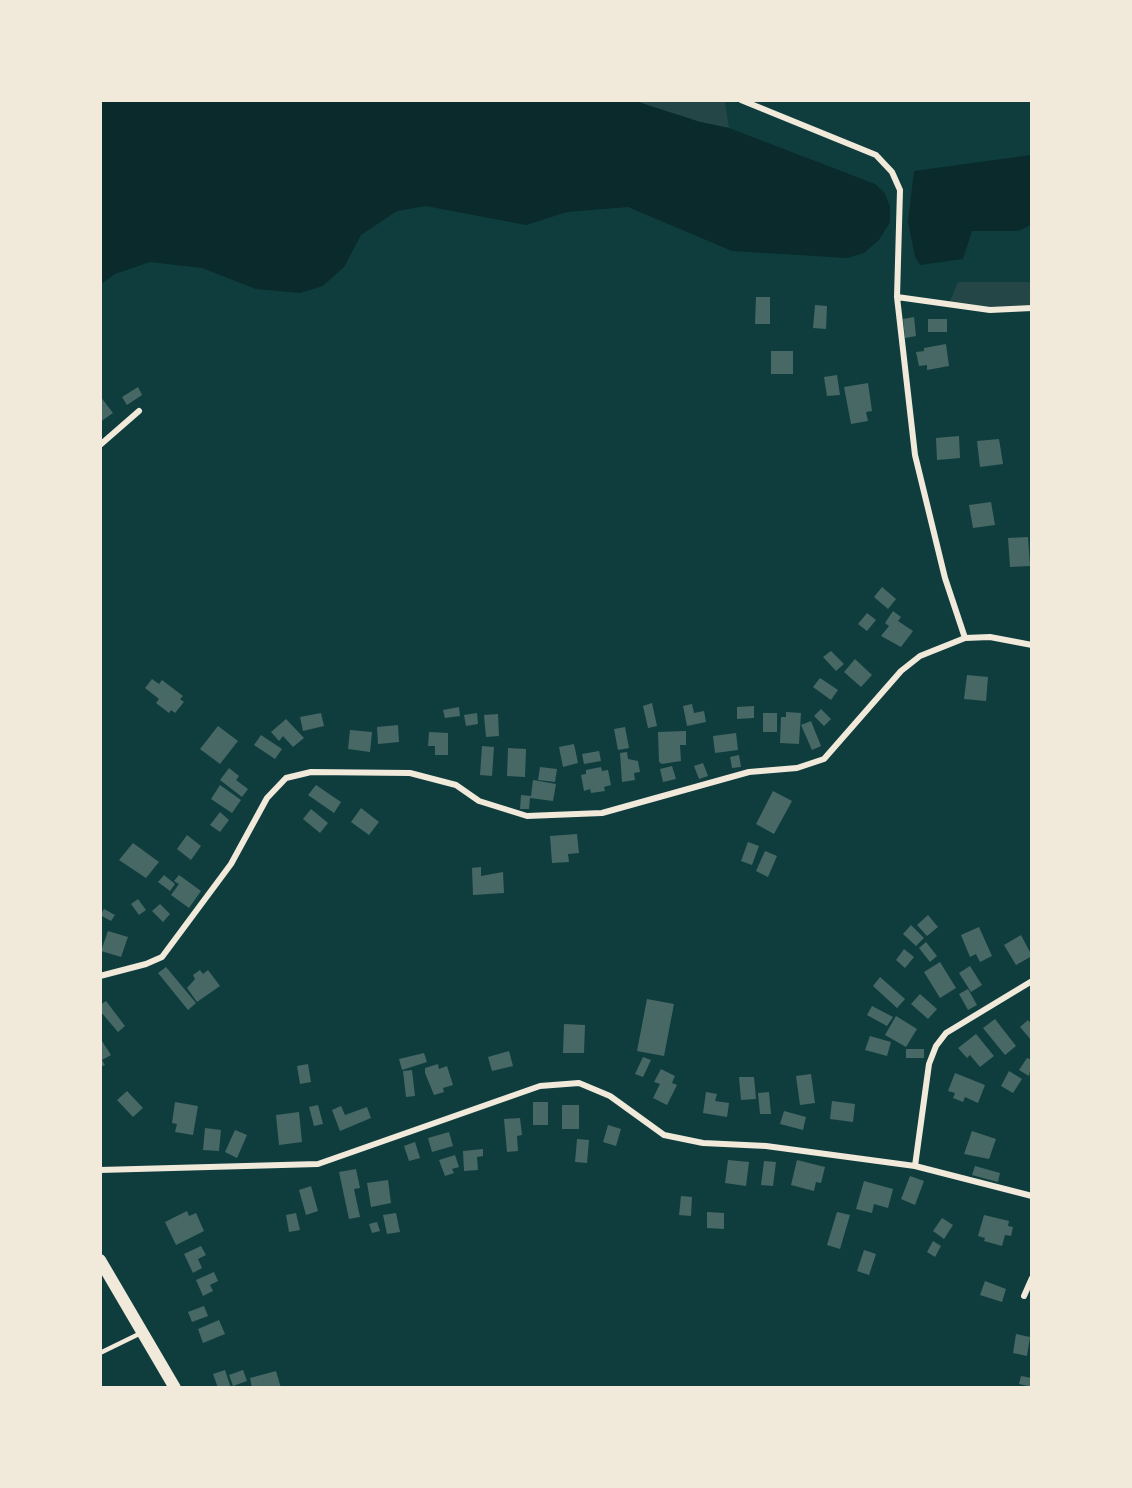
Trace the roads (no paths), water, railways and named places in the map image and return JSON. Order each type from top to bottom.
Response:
[{"type":"main road","points":[[100,1260],[175,1388]]},
{"type":"street","points":[[741,100],[876,155],[892,172],[900,190],[897,297],[915,456],[945,578],[965,638]]},
{"type":"street","points":[[897,297],[990,310],[1032,308]]},
{"type":"street","points":[[100,445],[139,411]]},
{"type":"street","points":[[100,976],[146,964],[162,957],[231,864],[267,798],[286,778],[311,772],[410,773],[456,785],[479,801],[527,816],[602,813],[749,772],[796,768],[824,759],[901,671],[920,656],[965,638],[990,638],[1032,645]]},
{"type":"street","points":[[915,1166],[929,1064],[936,1046],[946,1034],[1032,981]]},
{"type":"street","points":[[100,1170],[318,1164],[540,1086],[579,1083],[610,1096],[664,1135],[704,1143],[766,1146],[915,1166],[1032,1196]]},
{"type":"street","points":[[1024,1296],[1032,1278]]},
{"type":"lane","points":[[100,1353],[144,1332]]}]
